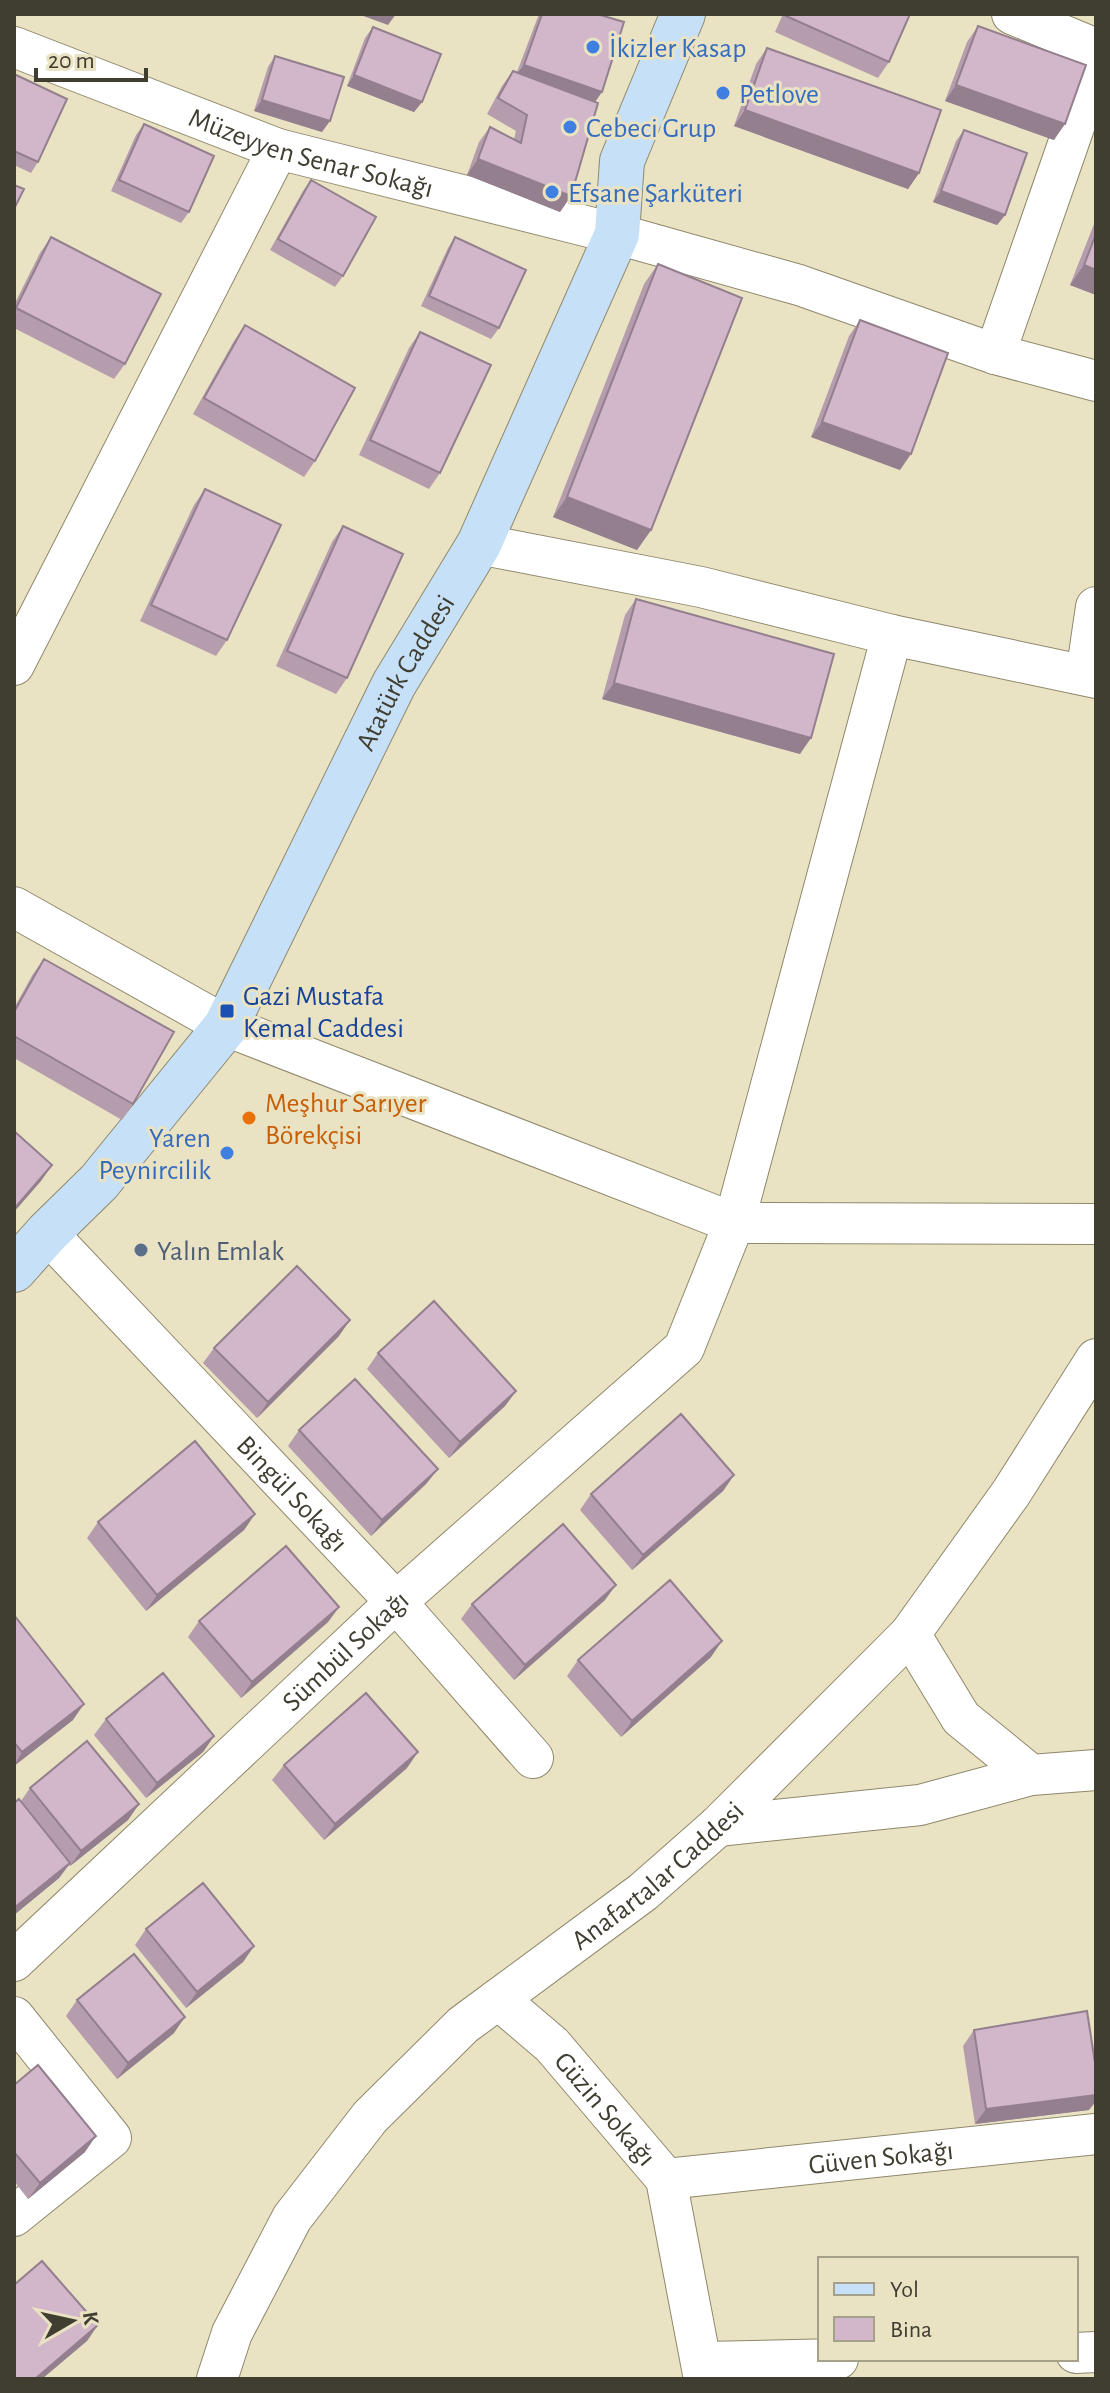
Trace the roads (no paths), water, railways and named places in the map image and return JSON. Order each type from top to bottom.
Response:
[{"type":"main road","name":"Atatürk Caddesi","points":[[14,1270],[99,1182],[226,1026],[394,684],[479,544],[617,234],[622,161],[683,14]]},
{"type":"street","points":[[1012,14],[1096,49]]},
{"type":"street","name":"Müzeyyen Senar Sokağı","points":[[14,47],[278,149],[617,234],[799,285],[995,354],[1096,381]]},
{"type":"street","points":[[995,354],[1096,64]]},
{"type":"street","points":[[14,665],[278,149]]},
{"type":"street","points":[[479,544],[701,587],[892,635],[1091,676],[1096,607]]},
{"type":"street","points":[[734,1223],[892,635]]},
{"type":"street","points":[[14,907],[226,1026],[734,1223],[1096,1224]]},
{"type":"street","name":"Sümbül Sokağı","points":[[14,1961],[396,1602],[684,1348],[734,1223]]},
{"type":"street","name":"Bingül Sokağı","points":[[47,1233],[396,1602],[533,1758]]},
{"type":"street","name":"Anafartalar Caddesi","points":[[217,2379],[232,2333],[292,2218],[370,2117],[463,2025],[643,1892],[718,1826],[910,1634],[1011,1493],[1096,1359]]},
{"type":"street","points":[[910,1634],[961,1718],[1031,1775]]},
{"type":"street","points":[[718,1826],[920,1805],[1031,1775],[1096,1770]]},
{"type":"street","name":"Güzin Sokağı","points":[[498,1999],[552,2045],[666,2179],[703,2371]]},
{"type":"street","points":[[14,2017],[111,2138],[14,2216]]},
{"type":"street","name":"Güven Sokağı","points":[[666,2179],[1096,2134]]},
{"type":"street","points":[[703,2371],[818,2361]]},
{"type":"place","name":"İkizler Kasap","points":[[593,47]]},
{"type":"place","name":"Petlove","points":[[723,93]]},
{"type":"place","name":"Cebeci Grup","points":[[570,127]]},
{"type":"place","name":"Efsane Şarküteri","points":[[552,192]]},
{"type":"place","name":"Gazi Mustafa Kemal Caddesi","points":[[227,1011]]},
{"type":"place","name":"Meşhur Sarıyer Börekçisi","points":[[249,1118]]},
{"type":"place","name":"Yaren Peynircilik","points":[[227,1153]]},
{"type":"place","name":"Yalın Emlak","points":[[141,1250]]}]
